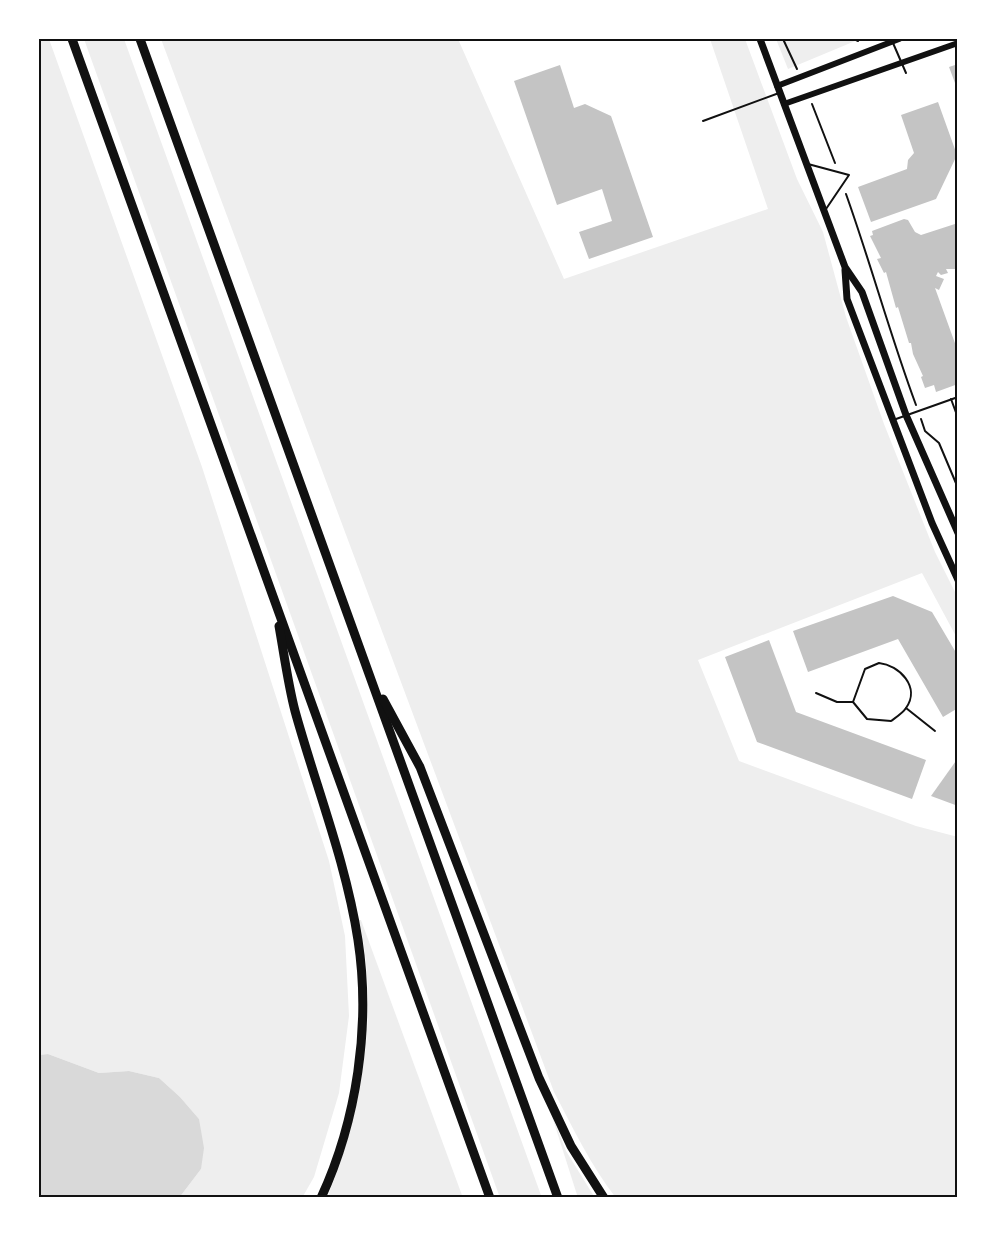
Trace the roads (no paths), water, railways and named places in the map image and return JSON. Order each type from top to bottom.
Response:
[{"type":"highway","points":[[72,39],[490,1198]]},
{"type":"highway","points":[[140,39],[558,1198]]},
{"type":"highway","points":[[274,600],[294,708],[348,890],[358,941],[361,975],[359,1066],[335,1168],[321,1198]]},
{"type":"highway","points":[[368,670],[420,767],[539,1078],[571,1146],[604,1198]]},
{"type":"main road","points":[[760,39],[845,267],[862,292],[906,415],[958,533]]},
{"type":"main road","points":[[845,267],[847,299],[932,523],[958,580]]},
{"type":"street","points":[[778,89],[800,77],[896,40]]},
{"type":"street","points":[[784,104],[958,43]]},
{"type":"lane","points":[[896,40],[901,64],[906,73]]},
{"type":"lane","points":[[703,121],[778,89]]},
{"type":"lane","points":[[806,163],[849,176],[824,212]]},
{"type":"lane","points":[[892,420],[958,397]]},
{"type":"lane","points":[[951,399],[958,418]]},
{"type":"lane","points":[[879,663],[892,664],[908,679],[910,696],[906,708],[891,722],[867,719],[854,702],[865,669],[879,663]]},
{"type":"lane","points":[[816,693],[837,702],[854,702]]},
{"type":"lane","points":[[906,708],[935,731]]}]
